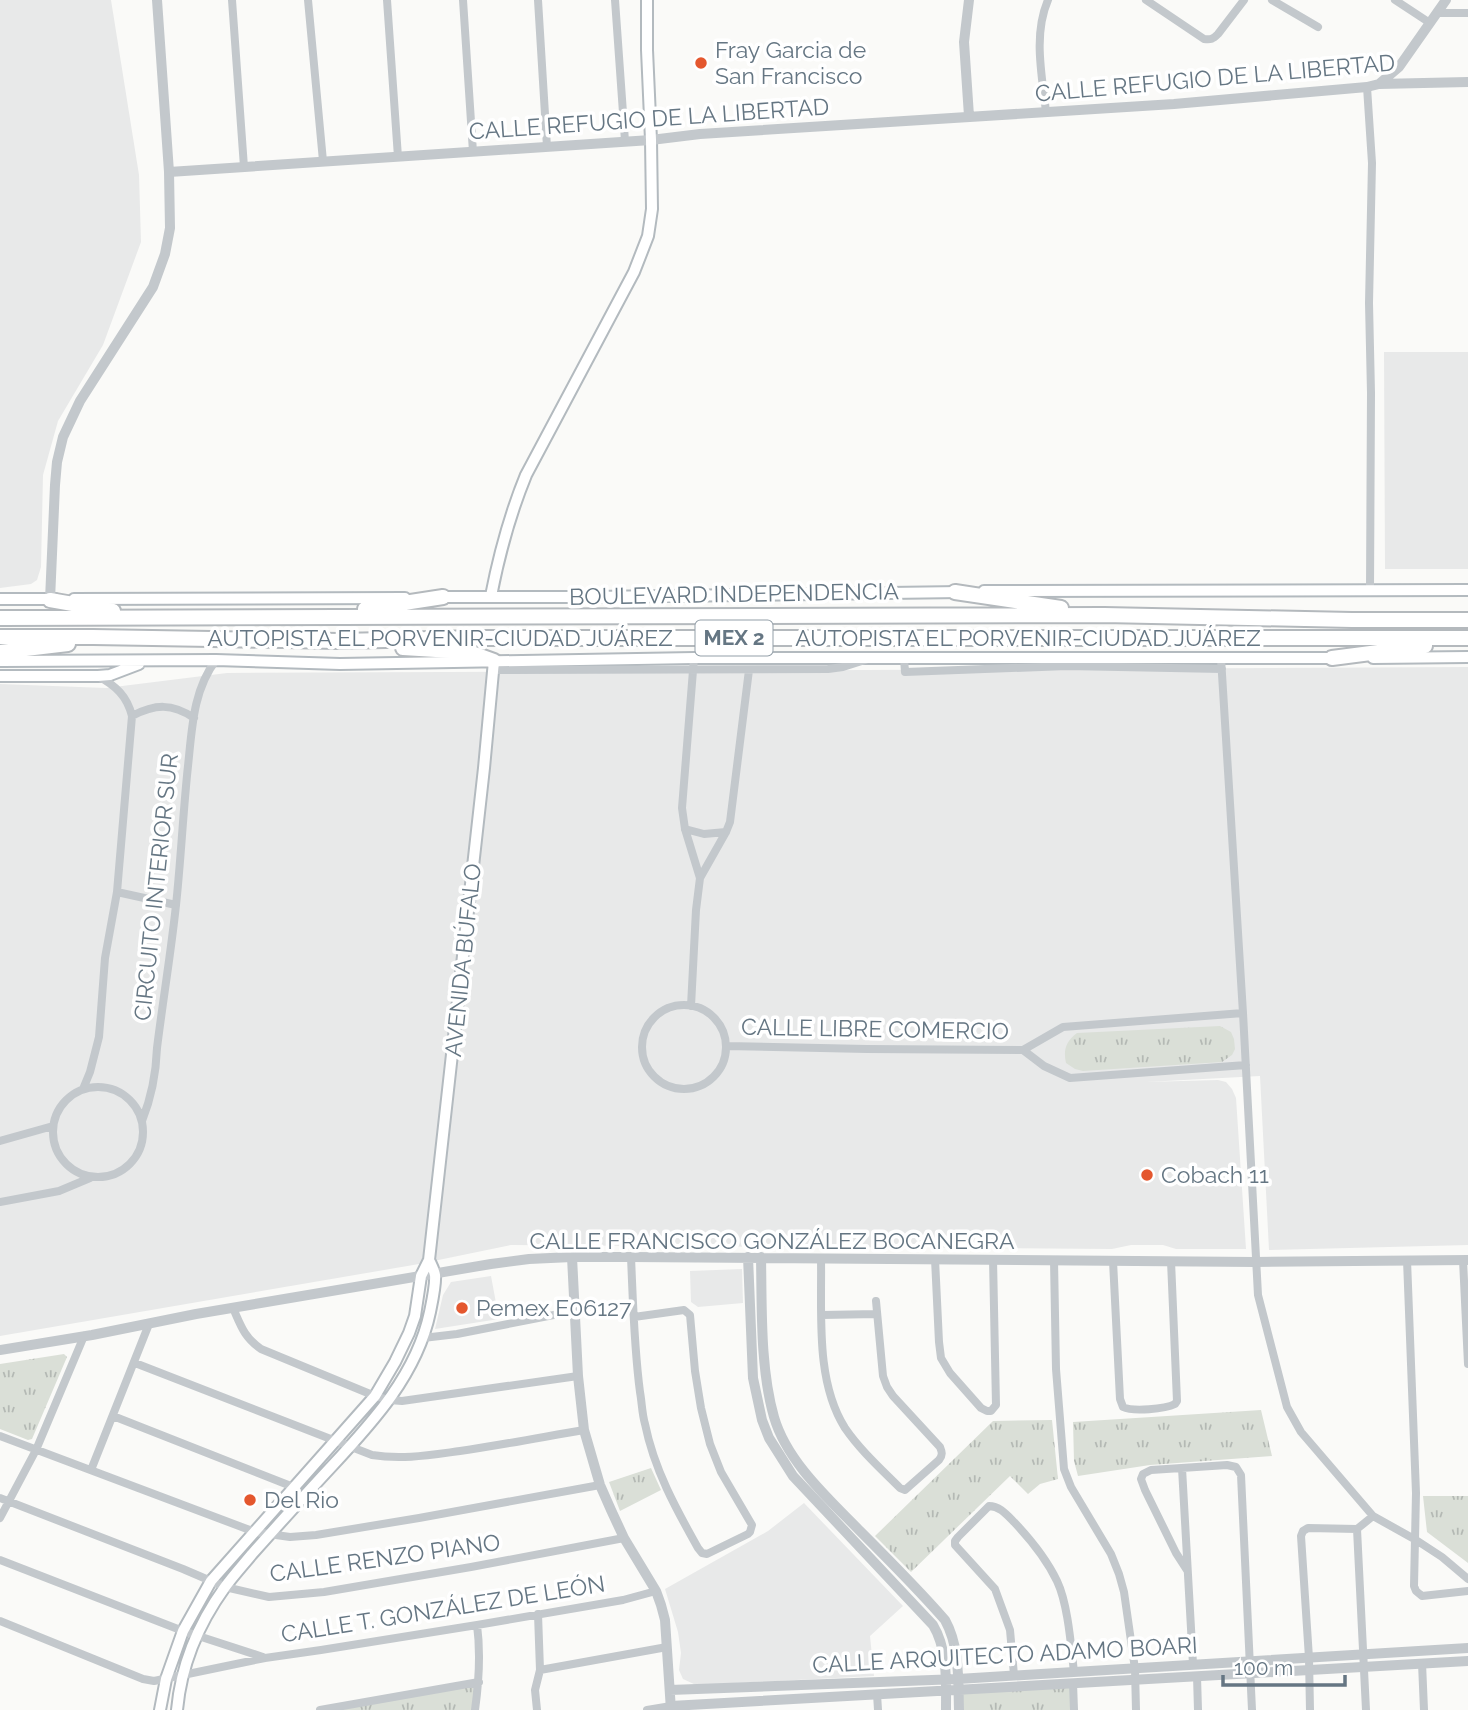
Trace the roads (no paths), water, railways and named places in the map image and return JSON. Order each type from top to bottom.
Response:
[{"type":"highway","points":[[955,592],[1104,615]]},
{"type":"highway","points":[[317,617],[443,597]]},
{"type":"highway","points":[[50,600],[149,617]]},
{"type":"highway","name":"MEX 2","points":[[0,618],[1104,615],[1468,620]]},
{"type":"highway","name":"AUTOPISTA EL PORVENIR-CIUDAD JUÁREZ","points":[[0,637],[339,641],[479,638],[1468,639]]},
{"type":"highway","points":[[0,652],[71,644],[93,637]]},
{"type":"highway","points":[[1332,658],[1468,639]]},
{"type":"highway","points":[[339,641],[469,652],[494,665]]},
{"type":"main road","points":[[491,596],[505,538],[526,475],[635,272],[648,236],[652,209],[647,0]]},
{"type":"main road","name":"BOULEVARD INDEPENDENCIA","points":[[0,599],[1468,590]]},
{"type":"main road","points":[[0,662],[216,660],[535,665],[694,658],[727,664],[904,658],[1222,664],[1332,658],[1468,657]]},
{"type":"main road","points":[[0,676],[98,676],[148,660]]},
{"type":"main road","name":"AVENIDA BÚFALO","points":[[160,1710],[166,1679],[183,1630],[211,1581],[375,1396],[395,1362],[415,1315],[421,1276],[429,1260],[494,665]]},
{"type":"main road","name":"AVENIDA BÚFALO","points":[[429,1260],[435,1274]]},
{"type":"main road","points":[[177,1710],[182,1676],[197,1635],[225,1587],[389,1400],[423,1338],[435,1274]]},
{"type":"street","points":[[50,600],[55,485],[60,449],[69,421],[153,287],[165,254],[170,228],[169,172],[157,0]]},
{"type":"street","points":[[232,0],[244,167]]},
{"type":"street","points":[[308,0],[323,162]]},
{"type":"street","points":[[387,0],[398,157]]},
{"type":"street","points":[[463,0],[473,152]]},
{"type":"street","points":[[538,0],[547,147]]},
{"type":"street","points":[[615,0],[625,141]]},
{"type":"street","points":[[969,0],[964,42],[969,116]]},
{"type":"street","points":[[1046,112],[1040,41],[1048,0]]},
{"type":"street","points":[[1146,0],[1209,40],[1218,34],[1244,0]]},
{"type":"street","points":[[1272,0],[1318,27]]},
{"type":"street","points":[[1395,0],[1430,23]]},
{"type":"street","points":[[1379,84],[1399,67],[1446,0]]},
{"type":"street","points":[[1437,13],[1468,13]]},
{"type":"street","name":"CALLE REFUGIO DE LA LIBERTAD","points":[[169,172],[1174,104],[1379,84],[1468,82]]},
{"type":"street","points":[[1367,87],[1372,163],[1369,303],[1370,590]]},
{"type":"street","points":[[694,658],[682,808],[685,829],[700,878]]},
{"type":"street","points":[[535,665],[693,670],[727,664],[749,670],[828,669],[871,658]]},
{"type":"street","points":[[904,658],[905,672],[1094,662]]},
{"type":"street","name":"CIRCUITO INTERIOR SUR","points":[[142,1121],[153,1087],[176,905],[194,719],[199,689],[207,671],[216,660]]},
{"type":"street","points":[[1222,664],[1255,1262],[1260,1306],[1287,1407],[1301,1432],[1373,1516],[1416,1539],[1468,1579]]},
{"type":"street","points":[[691,1006],[700,878],[726,832],[734,798],[749,670]]},
{"type":"street","points":[[98,676],[124,695],[132,716],[159,706],[174,708],[194,719]]},
{"type":"street","name":"CIRCUITO INTERIOR SUR","points":[[83,1089],[99,1037],[105,958],[117,892],[132,716]]},
{"type":"street","points":[[685,829],[704,834],[726,832]]},
{"type":"street","points":[[117,892],[176,905]]},
{"type":"street","points":[[677,1006],[691,1006],[715,1019],[723,1032],[726,1046],[724,1060],[707,1083],[694,1088],[679,1089],[665,1084],[653,1075],[645,1062],[642,1047],[645,1031],[653,1020],[663,1011],[677,1006]]},
{"type":"street","name":"CALLE LIBRE COMERCIO","points":[[726,1046],[1023,1050],[1063,1027],[1243,1013]]},
{"type":"street","name":"CALLE LIBRE COMERCIO","points":[[1023,1050],[1044,1066],[1070,1078],[1245,1065]]},
{"type":"street","points":[[0,1202],[59,1191],[90,1178],[109,1177],[135,1160],[140,1151],[144,1131],[138,1110],[120,1092],[108,1088],[83,1089],[72,1095],[63,1103],[53,1126],[53,1139],[64,1162],[90,1178]]},
{"type":"street","points":[[0,1140],[53,1126]]},
{"type":"street","points":[[572,1257],[578,1376],[584,1430],[600,1485],[624,1538],[656,1591],[665,1620],[671,1708],[648,1710]]},
{"type":"street","points":[[631,1257],[634,1317],[637,1368],[645,1424],[657,1466],[677,1511],[702,1553],[710,1553],[748,1534],[752,1529],[751,1522],[721,1472],[710,1444],[701,1408],[690,1315],[684,1310],[634,1317]]},
{"type":"street","points":[[748,1257],[752,1368],[762,1420],[778,1455],[793,1476],[922,1612],[940,1636],[946,1679],[946,1710]]},
{"type":"street","name":"CALLE FRANCISCO GONZÁLEZ BOCANEGRA","points":[[0,1350],[196,1314],[529,1259],[748,1257],[1255,1262],[1465,1260]]},
{"type":"street","points":[[761,1258],[765,1356],[775,1418],[781,1433],[800,1466],[936,1610],[952,1632],[959,1710]]},
{"type":"street","points":[[821,1258],[827,1388],[836,1411],[854,1441],[905,1490],[942,1455],[940,1447],[887,1387],[883,1376],[876,1301]]},
{"type":"street","points":[[935,1259],[941,1357],[950,1373],[981,1408],[987,1411],[991,1411],[996,1405],[997,1380],[993,1259]]},
{"type":"street","points":[[1054,1260],[1056,1369],[1064,1469],[1070,1487],[1111,1554],[1119,1574],[1135,1674],[1136,1710]]},
{"type":"street","points":[[1407,1260],[1416,1493],[1414,1586],[1419,1594],[1427,1596],[1468,1591]]},
{"type":"street","points":[[1465,1260],[1468,1364]]},
{"type":"street","points":[[1113,1261],[1120,1399],[1123,1406],[1129,1409],[1169,1407],[1177,1401],[1171,1261]]},
{"type":"street","points":[[233,1308],[249,1341],[261,1349],[389,1400],[402,1401],[578,1376]]},
{"type":"street","points":[[423,1338],[574,1311]]},
{"type":"street","points":[[822,1315],[877,1314]]},
{"type":"street","points":[[91,1470],[149,1324]]},
{"type":"street","points":[[0,1518],[36,1450],[84,1336]]},
{"type":"street","points":[[135,1363],[372,1455],[403,1458],[584,1430]]},
{"type":"street","points":[[113,1416],[306,1493]]},
{"type":"street","points":[[762,1420],[775,1418]]},
{"type":"street","points":[[0,1436],[256,1532],[290,1537],[316,1535],[600,1485]]},
{"type":"street","points":[[1187,1570],[1145,1490],[1141,1479],[1143,1474],[1152,1470],[1227,1465],[1236,1467],[1241,1475],[1252,1710]]},
{"type":"street","points":[[1182,1468],[1193,1664]]},
{"type":"street","name":"CALLE RENZO PIANO","points":[[0,1497],[225,1587],[269,1597],[324,1592],[624,1538]]},
{"type":"street","points":[[1014,1675],[1010,1630],[995,1589],[957,1548],[955,1541],[986,1507],[998,1507],[1026,1535],[1058,1583],[1067,1619],[1074,1678],[1074,1710]]},
{"type":"street","points":[[1310,1710],[1301,1536],[1308,1528],[1357,1529],[1373,1516]]},
{"type":"street","points":[[1357,1529],[1366,1710]]},
{"type":"street","name":"CALLE T. GONZÁLEZ DE LEÓN","points":[[0,1560],[183,1630],[265,1658],[623,1600],[656,1591]]},
{"type":"street","points":[[882,1570],[890,1562]]},
{"type":"street","points":[[537,1710],[535,1690],[540,1670],[538,1614]]},
{"type":"street","points":[[0,1621],[143,1679],[154,1681],[265,1658]]},
{"type":"street","points":[[475,1710],[480,1647],[477,1625]]},
{"type":"street","points":[[540,1670],[667,1647]]},
{"type":"street","name":"CALLE ARQUITECTO ADAMO BOARI","points":[[671,1708],[946,1691],[1135,1674],[1197,1676],[1250,1672],[1364,1655],[1468,1648]]},
{"type":"street","name":"CALLE ARQUITECTO ADAMO BOARI","points":[[1135,1674],[1193,1664],[1250,1661],[1364,1667],[1468,1661]]},
{"type":"street","points":[[1422,1663],[1424,1710]]},
{"type":"street","name":"CALLE ARQUITECTO ADAMO BOARI","points":[[670,1690],[1014,1675],[1074,1678]]},
{"type":"street","points":[[1197,1676],[1198,1710]]},
{"type":"street","points":[[320,1710],[479,1682]]},
{"type":"street","points":[[877,1694],[877,1710]]},
{"type":"place","name":"Fray Garcia de San Francisco","points":[[701,63]]},
{"type":"place","name":"Cobach 11","points":[[1147,1175]]},
{"type":"place","name":"Pemex E06127","points":[[462,1308]]},
{"type":"place","name":"Del Rio","points":[[250,1500]]}]
